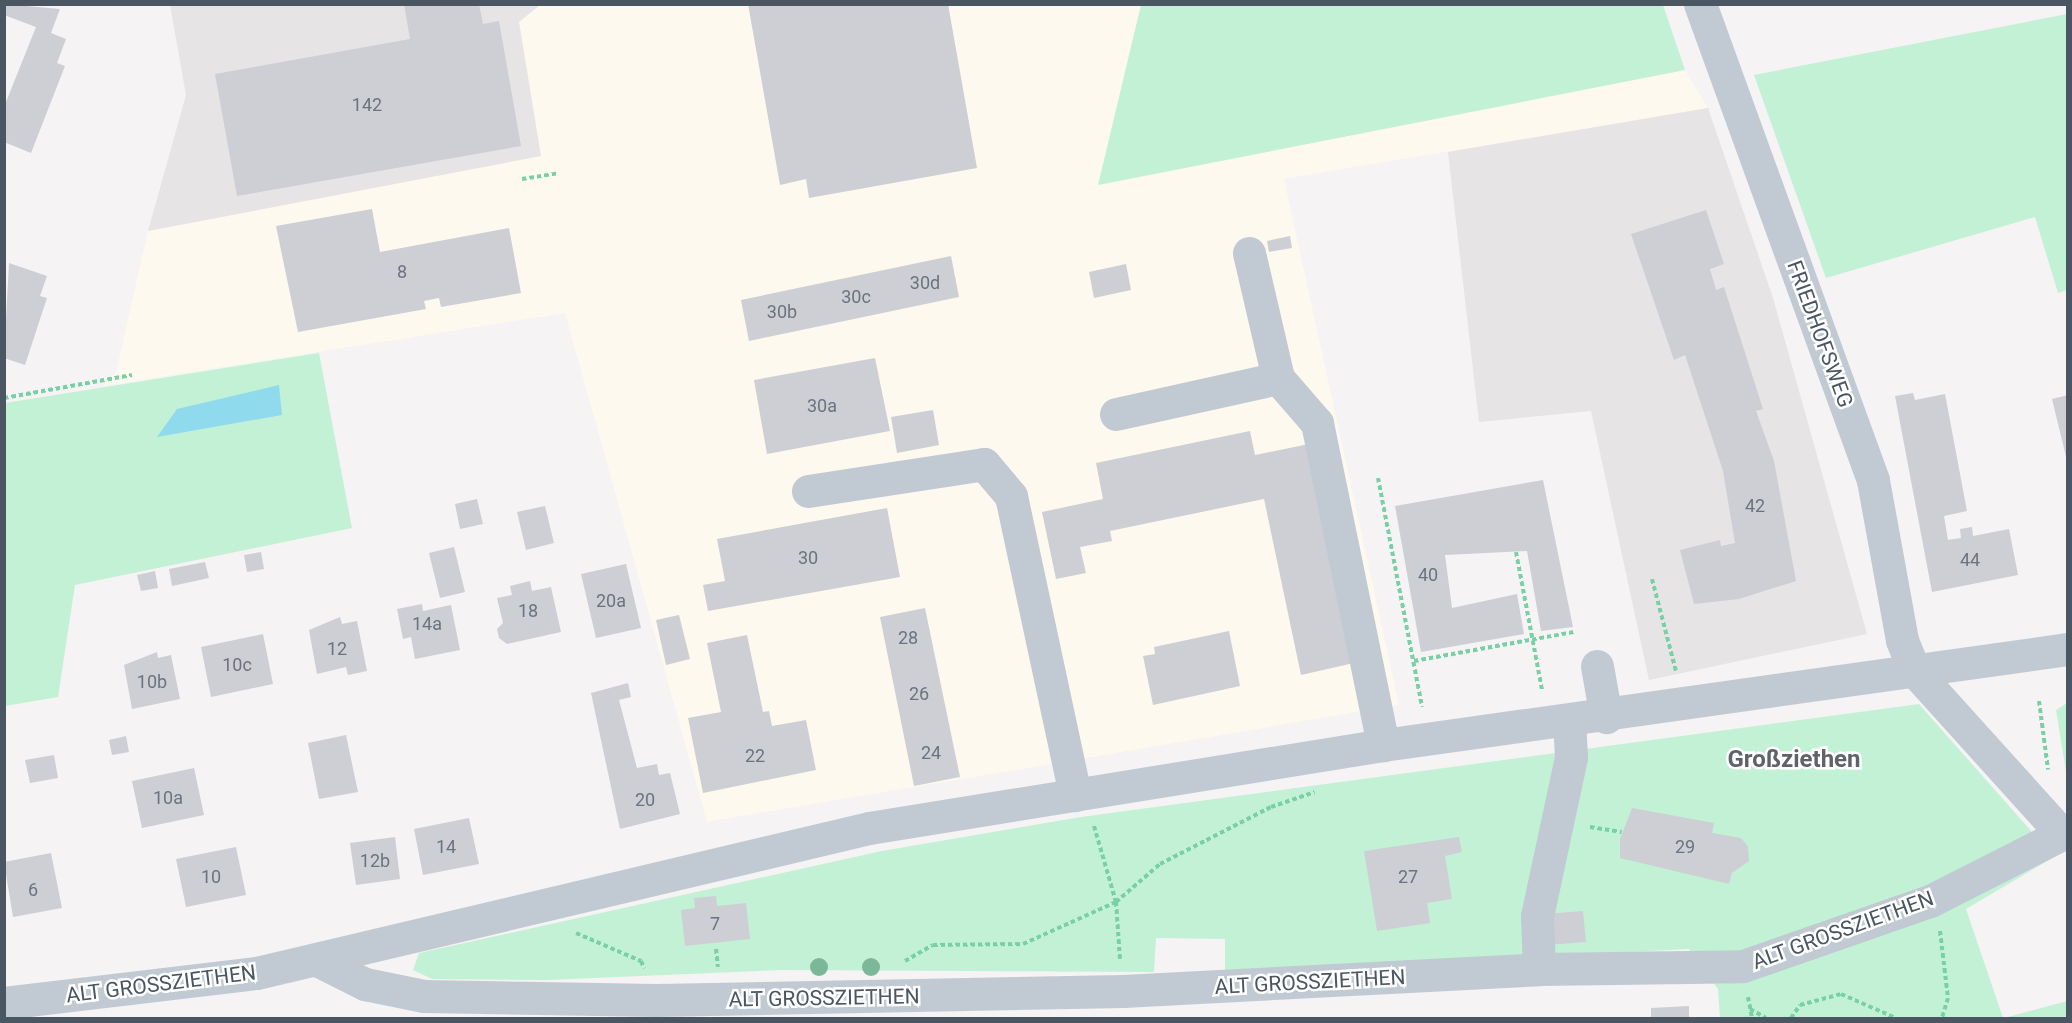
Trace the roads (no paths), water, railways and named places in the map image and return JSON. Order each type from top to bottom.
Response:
[{"type":"street","name":"FRIEDHOFSWEG","points":[[1700,4],[1873,480],[1902,640],[1914,670]]},
{"type":"street","points":[[1249,253],[1278,378],[1317,423],[1383,745]]},
{"type":"street","points":[[1116,414],[1278,378]]},
{"type":"street","points":[[808,491],[984,464],[1011,496],[1080,794]]},
{"type":"street","name":"ALT GROSSZIETHEN","points":[[4,1003],[257,973],[548,902],[869,828],[1383,745],[1606,717],[2067,649]]},
{"type":"street","points":[[1597,666],[1606,717]]},
{"type":"street","name":"ALT GROSSZIETHEN","points":[[317,960],[364,984],[424,996],[895,998],[1123,991],[1539,969],[1743,966],[1930,901],[2062,834],[2036,800],[1914,670]]},
{"type":"street","points":[[1539,969],[1537,916],[1571,757],[1569,722]]},
{"type":"water","points":[[279,385],[282,415],[157,437],[177,409]]},
{"type":"district","name":"Großziethen","points":[[1794,760]]}]
